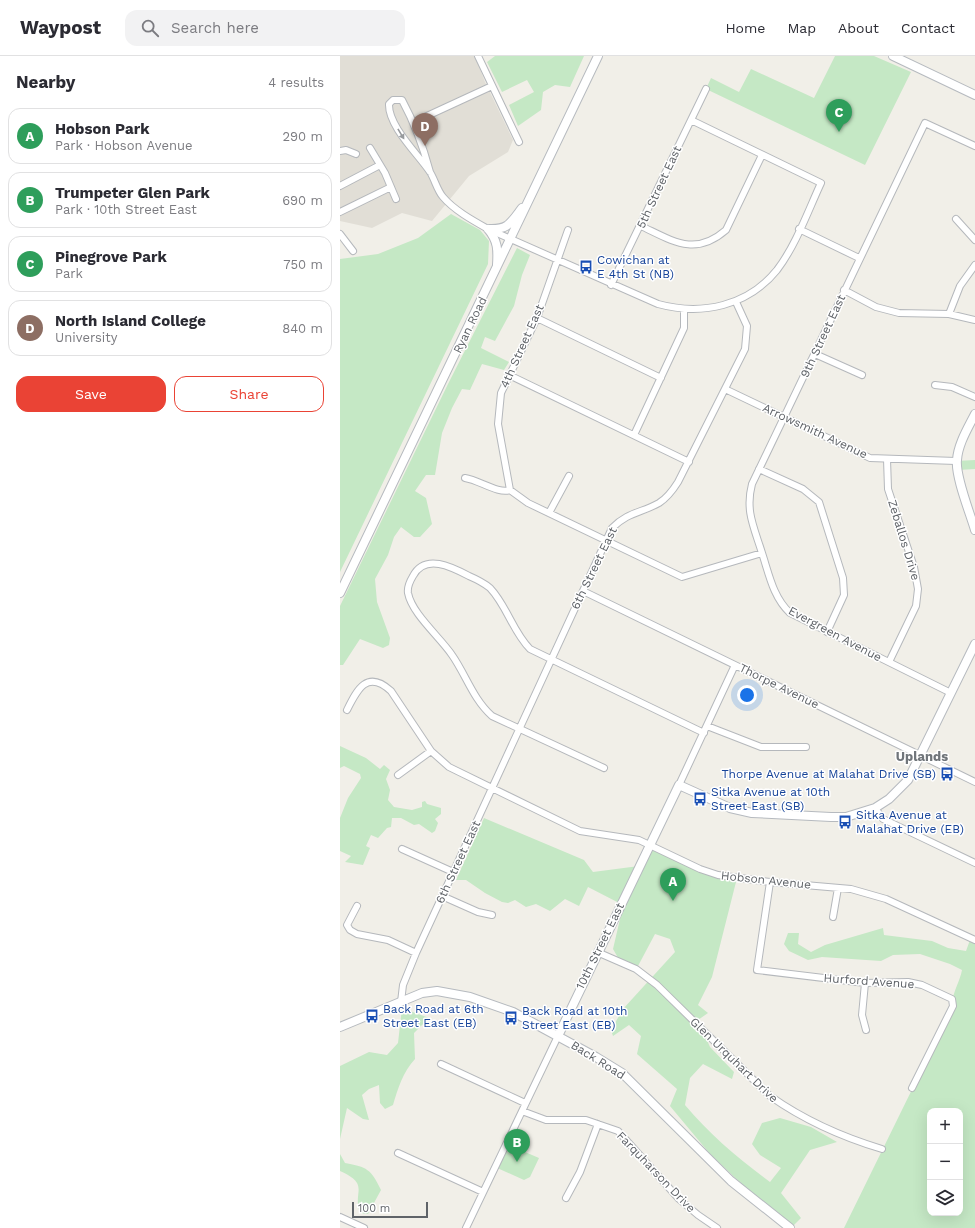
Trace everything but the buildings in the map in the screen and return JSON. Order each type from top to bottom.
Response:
[{"type":"street","points":[[478,56],[519,142]]},
{"type":"street","name":"Ryan Road","points":[[340,594],[598,56]]},
{"type":"street","points":[[893,56],[975,95]]},
{"type":"street","points":[[414,122],[492,86]]},
{"type":"street","name":"5th Street East","points":[[611,285],[641,226],[706,89]]},
{"type":"street","points":[[430,172],[423,146],[414,122],[402,100],[393,100],[389,104],[389,110],[403,137],[430,172],[442,196],[468,217],[488,229],[557,259],[611,285],[658,304],[684,310],[710,309],[736,302],[763,285],[777,269],[822,183],[691,120]]},
{"type":"street","name":"9th Street East","points":[[762,553],[749,509],[749,497],[752,484],[924,122],[975,146]]},
{"type":"street","points":[[370,148],[396,199]]},
{"type":"street","points":[[340,151],[346,150],[356,154]]},
{"type":"street","points":[[641,226],[686,245],[697,245],[717,238],[726,230],[762,155]]},
{"type":"street","points":[[340,186],[380,165]]},
{"type":"street","points":[[340,212],[391,187]]},
{"type":"street","points":[[488,229],[500,229],[509,225],[530,197]]},
{"type":"street","points":[[956,219],[975,240]]},
{"type":"street","points":[[488,229],[498,247],[496,270]]},
{"type":"street","points":[[799,229],[859,258]]},
{"type":"street","name":"4th Street East","points":[[510,490],[498,424],[501,394],[537,318],[568,230]]},
{"type":"street","points":[[340,234],[354,251]]},
{"type":"street","points":[[949,314],[960,286],[975,265]]},
{"type":"street","points":[[844,290],[876,307],[899,313],[949,314],[975,320]]},
{"type":"street","name":"6th Street East","points":[[400,1002],[403,985],[416,953],[612,528],[622,518],[660,503],[678,482],[745,349],[747,326],[736,302]]},
{"type":"street","points":[[634,435],[684,328],[684,310]]},
{"type":"street","points":[[537,318],[661,378]]},
{"type":"street","points":[[814,354],[862,375]]},
{"type":"street","points":[[509,375],[689,462]]},
{"type":"street","points":[[935,385],[952,387],[975,397]]},
{"type":"street","name":"Arrowsmith Avenue","points":[[725,389],[870,458],[956,461]]},
{"type":"street","points":[[975,414],[962,440],[956,461],[975,530]]},
{"type":"street","name":"Zeballos Drive","points":[[887,459],[888,489],[914,567],[918,589],[916,606],[889,662]]},
{"type":"street","points":[[759,469],[803,489],[819,502],[843,578],[844,595],[827,632]]},
{"type":"street","points":[[549,513],[569,476]]},
{"type":"street","points":[[465,478],[476,479],[499,491],[505,492],[510,490],[528,503],[682,577],[762,553]]},
{"type":"street","name":"Evergreen Avenue","points":[[762,553],[775,594],[781,605],[790,613],[951,693]]},
{"type":"street","points":[[604,768],[492,716],[485,710],[478,701],[452,655],[413,606],[408,592],[410,582],[415,571],[427,564],[437,562],[451,566],[481,582],[490,588],[500,602],[522,641],[530,649],[704,733]]},
{"type":"street","name":"Thorpe Avenue","points":[[583,591],[975,782]]},
{"type":"street","points":[[679,785],[730,808],[752,813],[830,818],[846,817],[875,808],[890,799],[908,780],[922,756],[975,644]]},
{"type":"street","name":"10th Street East","points":[[466,1228],[597,952],[704,733],[735,665]]},
{"type":"street","name":"Hobson Avenue","points":[[347,710],[356,693],[363,684],[373,681],[383,684],[391,691],[431,750],[449,767],[580,831],[639,840],[700,869],[718,875],[770,882],[851,889],[886,899],[975,940]]},
{"type":"street","points":[[707,726],[746,743],[761,747],[806,747]]},
{"type":"street","points":[[398,775],[431,750]]},
{"type":"street","points":[[875,808],[883,819],[975,863]]},
{"type":"street","points":[[402,849],[453,872]]},
{"type":"street","name":"Hurford Avenue","points":[[770,882],[757,970],[865,983],[915,983],[952,998],[954,1003],[912,1088]]},
{"type":"street","points":[[833,917],[838,888]]},
{"type":"street","points":[[442,896],[478,912],[492,915]]},
{"type":"street","points":[[357,906],[348,925],[350,930],[357,934],[388,940],[416,953]]},
{"type":"street","name":"Glen Urquhart Drive","points":[[597,952],[636,970],[657,986],[780,1104],[791,1111],[855,1141],[882,1149]]},
{"type":"street","points":[[865,983],[862,1015],[866,1030]]},
{"type":"street","name":"Back Road","points":[[340,1027],[422,993],[437,991],[470,997],[513,1012],[596,1056],[622,1073],[731,1181],[790,1228]]},
{"type":"street","points":[[441,1064],[525,1104]]},
{"type":"street","name":"Farquharson Drive","points":[[522,1111],[546,1120],[586,1120],[618,1131],[679,1199],[698,1216],[717,1228]]},
{"type":"street","points":[[566,1198],[580,1172],[598,1124]]},
{"type":"street","points":[[398,1153],[483,1192]]},
{"type":"street","points":[[340,1216],[364,1228]]},
{"type":"shaded area","points":[[340,56],[475,56],[485,82],[513,140],[508,152],[469,176],[432,221],[402,213],[372,228],[340,221]]},
{"type":"green space","points":[[495,56],[584,56],[570,87],[555,85],[543,92],[541,110],[518,126],[509,105],[534,92],[527,80],[502,92],[487,62]]},
{"type":"green space","points":[[835,56],[874,56],[911,72],[865,165],[706,89],[711,78],[739,92],[751,69],[814,98]]},
{"type":"green space","points":[[451,214],[480,230],[489,241],[488,264],[340,572],[340,259],[378,254],[418,238]]},
{"type":"green space","points":[[517,248],[530,255],[522,275],[514,306],[495,341],[485,337],[481,348],[509,362],[504,370],[482,364],[470,390],[462,389],[452,408],[442,433],[435,475],[426,475],[415,491],[426,498],[432,524],[420,537],[414,537],[401,527],[394,537],[388,555],[375,579],[377,602],[390,638],[389,645],[383,648],[360,639],[343,665],[340,665],[340,606],[448,384]]},
{"type":"green space","points":[[975,460],[975,469],[958,470],[956,461]]},
{"type":"green space","points":[[340,746],[366,758],[380,769],[384,765],[390,770],[386,779],[390,790],[388,800],[394,807],[412,810],[422,807],[422,802],[425,801],[427,804],[441,808],[441,814],[435,819],[438,823],[435,831],[432,833],[419,824],[414,825],[401,818],[392,818],[391,827],[387,828],[378,838],[371,835],[366,846],[370,848],[363,865],[345,862],[351,856],[340,851],[340,818],[348,798],[361,778],[360,774],[344,766],[340,768]]},
{"type":"green space","points":[[484,818],[584,860],[593,872],[639,866],[649,845],[700,869],[737,878],[712,977],[698,1005],[708,1013],[698,1020],[710,1047],[734,1072],[732,1079],[703,1064],[690,1078],[685,1105],[725,1146],[770,1182],[781,1168],[760,1155],[752,1144],[762,1123],[780,1118],[811,1127],[837,1142],[810,1150],[781,1193],[801,1218],[793,1226],[747,1189],[710,1154],[670,1106],[677,1089],[637,1054],[641,1036],[629,1025],[613,1036],[611,1030],[623,1009],[675,952],[670,939],[655,934],[638,966],[621,963],[613,949],[620,919],[621,904],[588,887],[579,906],[565,899],[550,911],[536,904],[526,907],[515,900],[508,903],[502,902],[466,880],[456,880]]},
{"type":"green space","points":[[883,928],[884,935],[932,941],[948,948],[966,951],[970,940],[975,943],[975,1228],[844,1228],[953,1006],[954,992],[962,970],[950,964],[920,954],[893,955],[881,961],[822,957],[808,960],[789,951],[784,944],[788,933],[799,933],[798,944],[811,952],[825,945]]},
{"type":"green space","points":[[402,1008],[429,1018],[414,1033],[415,1059],[404,1075],[393,1105],[385,1109],[380,1103],[379,1085],[369,1089],[362,1095],[369,1120],[363,1119],[347,1108],[340,1139],[340,1066],[369,1052],[387,1055],[398,1043]]},
{"type":"green space","points":[[506,1144],[539,1158],[530,1177],[524,1180],[495,1167]]},
{"type":"green space","points":[[340,1154],[345,1163],[368,1170],[374,1177],[381,1190],[368,1214],[360,1213],[358,1205],[359,1189],[355,1180],[340,1171]]},
{"type":"place","name":"Pinegrove Park","points":[[839,132]]},
{"type":"place","name":"North Island College","points":[[425,146]]},
{"type":"place","name":"Cowichan at E 4th St (NB)","points":[[586,267]]},
{"type":"place","name":"Thorpe Avenue at Malahat Drive (SB)","points":[[947,774]]},
{"type":"place","name":"Sitka Avenue at 10th Street East (SB)","points":[[700,799]]},
{"type":"place","name":"Sitka Avenue at Malahat Drive (EB)","points":[[845,822]]},
{"type":"place","name":"Hobson Park","points":[[673,901]]},
{"type":"place","name":"Back Road at 6th Street East (EB)","points":[[372,1016]]},
{"type":"place","name":"Back Road at 10th Street East (EB)","points":[[511,1018]]},
{"type":"place","name":"Trumpeter Glen Park","points":[[517,1162]]},
{"type":"district","name":"Uplands","points":[[922,756]]}]
